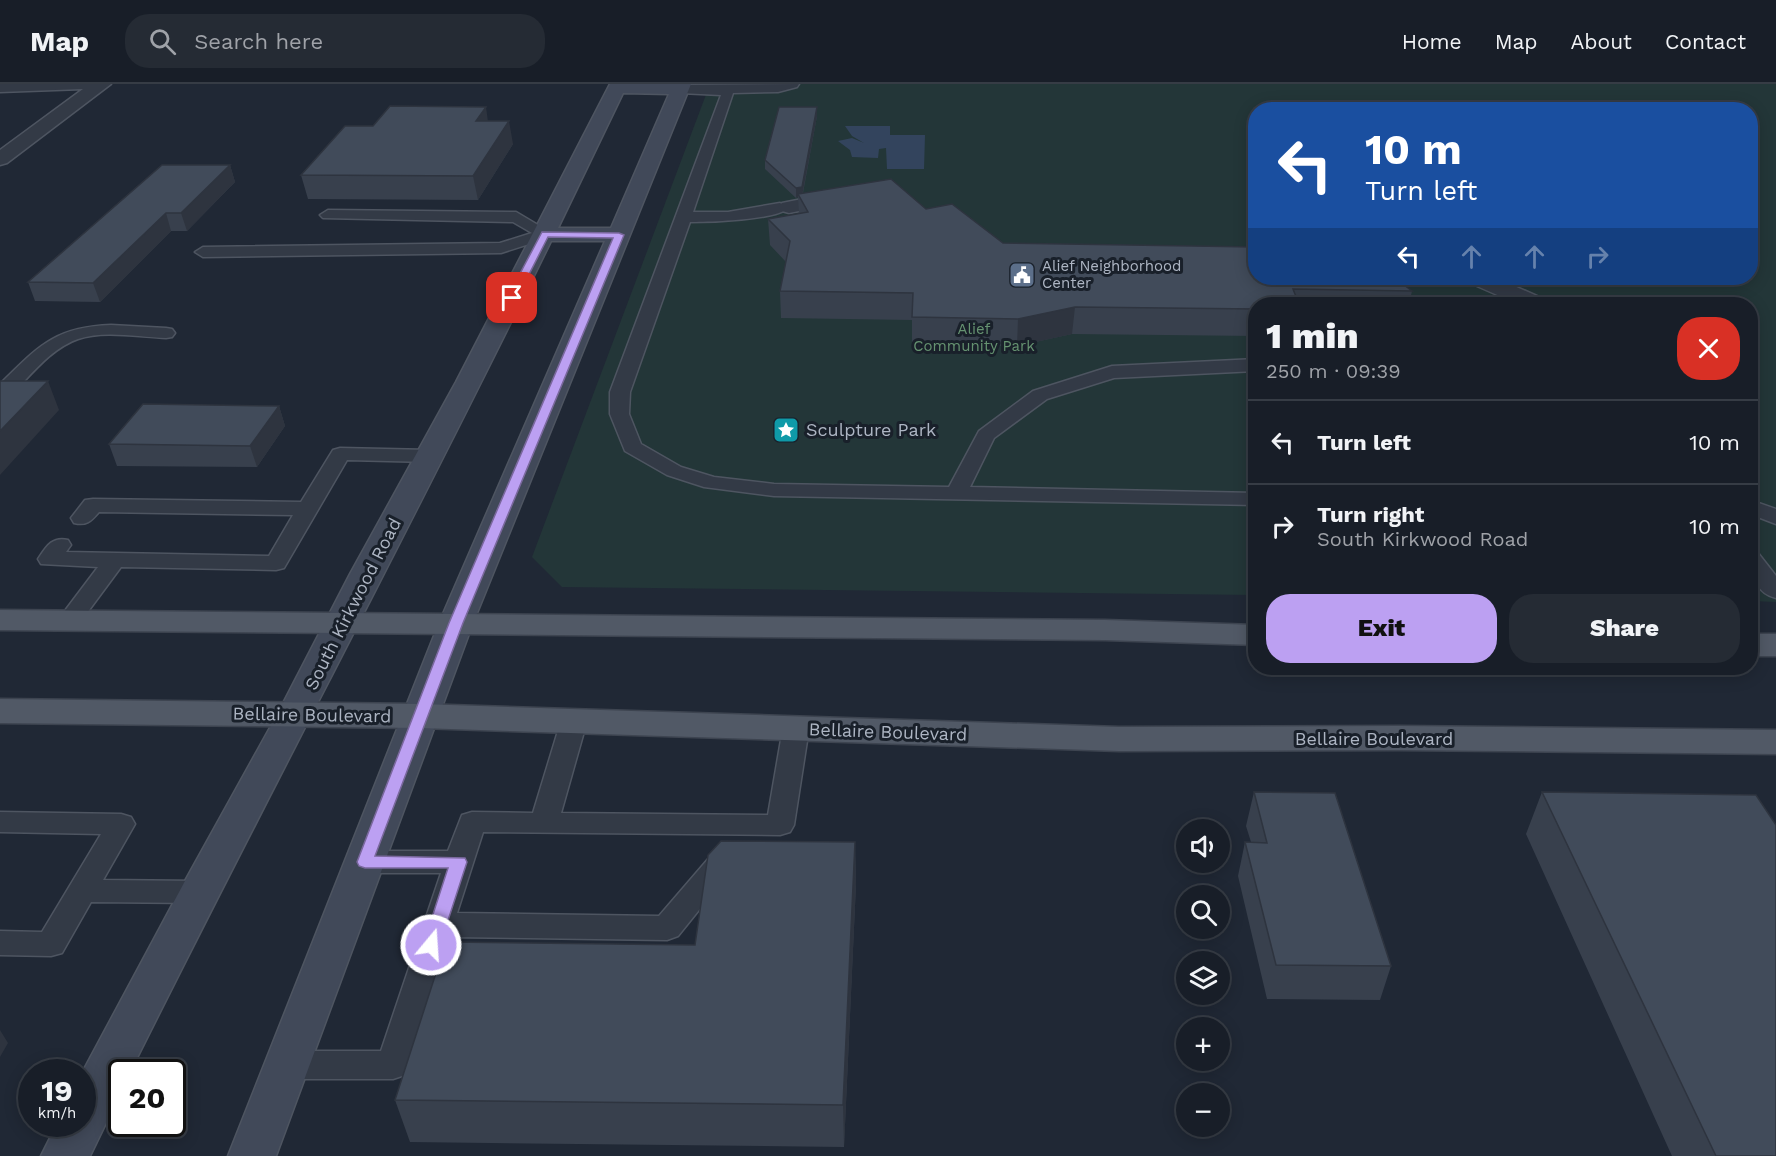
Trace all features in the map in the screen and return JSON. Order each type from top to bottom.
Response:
[{"type":"main road","points":[[252,1156],[456,623],[681,87],[618,86]]},
{"type":"main road","name":"South Kirkwood Road","points":[[96,1094],[199,892],[344,622],[545,234],[618,86]]},
{"type":"main road","points":[[545,234],[619,235]]},
{"type":"main road","points":[[0,620],[1105,630],[1248,634]]},
{"type":"main road","points":[[1758,645],[1776,645]]},
{"type":"main road","name":"Bellaire Boulevard","points":[[0,711],[420,716],[1119,739],[1399,738],[1776,742]]},
{"type":"main road","name":"South Kirkwood Road","points":[[65,1156],[74,1137]]},
{"type":"street","points":[[0,87],[90,84]]},
{"type":"street","points":[[0,159],[102,84]]},
{"type":"street","points":[[784,207],[864,193]]},
{"type":"street","points":[[1494,285],[1520,297]]},
{"type":"lane","points":[[681,87],[778,88],[793,84]]},
{"type":"lane","points":[[716,89],[729,94],[620,392],[618,419],[632,447],[674,471],[711,483],[774,490],[1248,498]]},
{"type":"lane","points":[[684,217],[728,217],[784,207]]},
{"type":"lane","points":[[328,215],[516,217],[545,234]]},
{"type":"lane","points":[[203,252],[501,248],[545,234]]},
{"type":"lane","points":[[0,395],[49,348],[73,334],[100,331],[166,333]]},
{"type":"lane","points":[[956,493],[986,435],[1040,395],[1112,372],[1248,365]]},
{"type":"lane","points":[[60,545],[49,559],[102,555],[244,555],[276,563],[340,454],[430,456]]},
{"type":"lane","points":[[1758,505],[1776,504]]},
{"type":"lane","points":[[82,518],[93,505],[126,512],[271,514],[308,509]]},
{"type":"lane","points":[[1758,509],[1776,517]]},
{"type":"lane","points":[[70,620],[102,555]]},
{"type":"lane","points":[[1758,568],[1776,591]]},
{"type":"lane","points":[[544,823],[574,721]]},
{"type":"lane","points":[[287,1065],[393,1065],[472,822],[780,825],[796,728]]},
{"type":"lane","points":[[0,822],[121,824],[51,944],[0,944]]},
{"type":"lane","points":[[438,925],[667,928],[753,825]]},
{"type":"lane","points":[[365,862],[459,862]]},
{"type":"lane","points":[[82,891],[199,892]]},
{"type":"green space","name":"Alief Community Park","points":[[710,84],[1776,84],[1776,602],[1758,601],[1758,297],[1248,297],[1248,595],[562,587],[532,557]]},
{"type":"water","points":[[845,126],[890,126],[890,135],[925,135],[924,169],[887,169],[886,148],[879,149],[878,158],[852,157],[850,150],[838,141],[852,138],[864,143],[852,136]]},
{"type":"building","points":[[390,106],[486,107],[476,121],[509,121],[473,176],[301,175],[345,126],[373,126]]},
{"type":"building","points":[[779,107],[817,107],[802,187],[796,188],[765,160]]},
{"type":"building","points":[[162,165],[230,165],[181,213],[166,213],[93,283],[28,282]]},
{"type":"building","name":"Alief Neighborhood Center","points":[[891,179],[926,209],[952,204],[1003,243],[1248,247],[1248,285],[1404,285],[1412,291],[1293,289],[1296,297],[1248,297],[1248,309],[1075,307],[1018,319],[912,317],[913,293],[780,291],[790,241],[768,219],[808,212],[798,194]]},
{"type":"building","points":[[0,381],[48,381],[0,431]]},
{"type":"building","points":[[143,404],[279,406],[250,446],[109,444]]},
{"type":"building","points":[[1254,792],[1335,793],[1391,966],[1276,965],[1245,842],[1267,843]]},
{"type":"building","points":[[1542,792],[1756,795],[1776,825],[1776,1156],[1716,1156]]},
{"type":"building","points":[[721,841],[855,842],[843,1105],[395,1100],[446,942],[695,945],[708,855]]},
{"type":"place","name":"Alief Neighborhood Center","points":[[1022,275]]},
{"type":"place","name":"Sculpture Park","points":[[786,430]]},
{"type":"route","points":[[431,945],[459,862],[365,862],[456,623],[619,235],[545,234],[512,298]]}]
